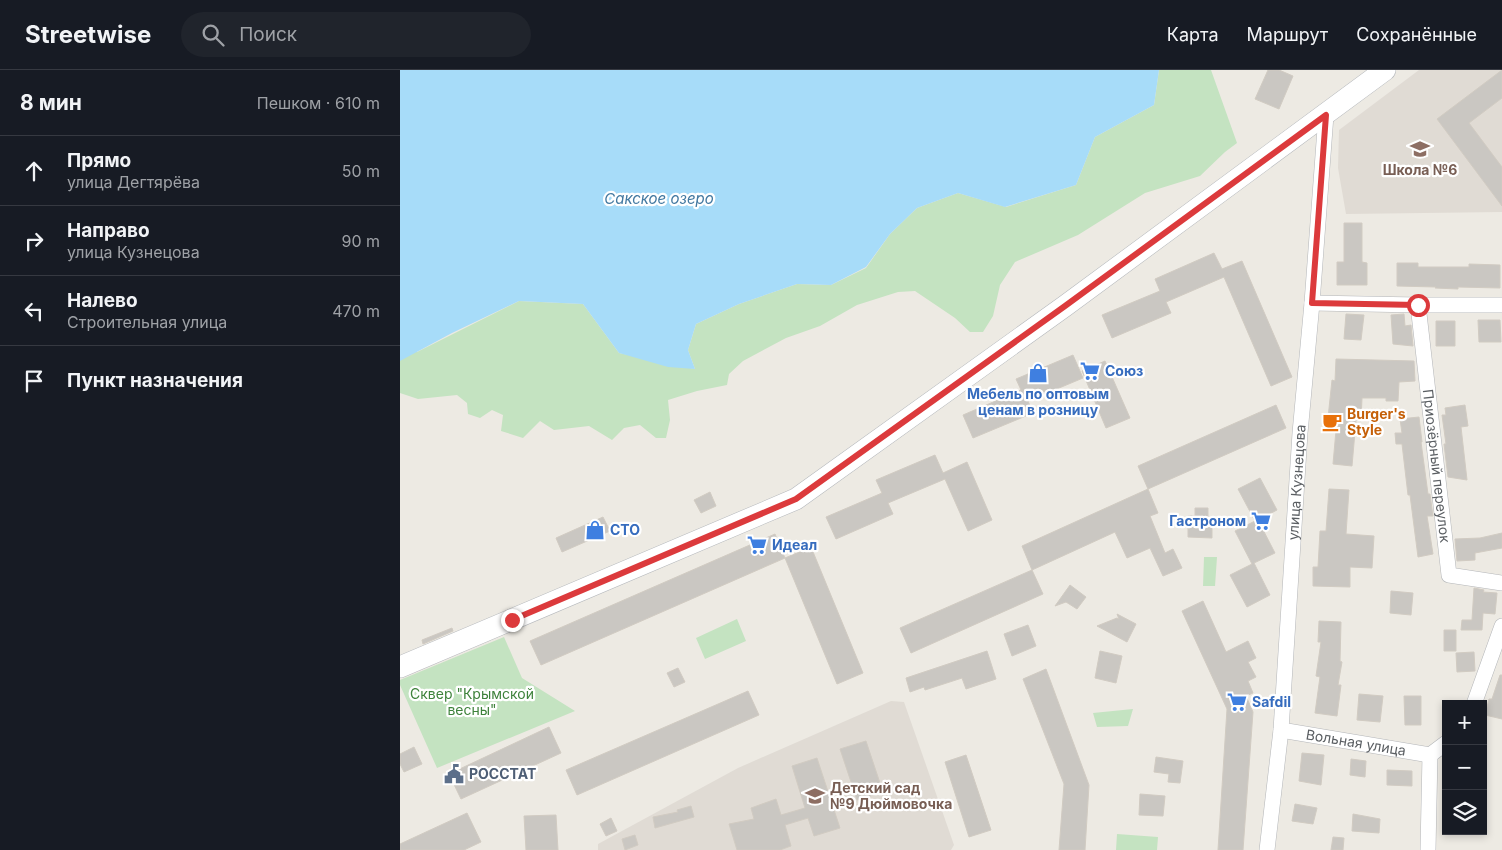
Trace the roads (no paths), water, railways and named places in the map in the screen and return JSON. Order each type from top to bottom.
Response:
[{"type":"street","points":[[400,667],[796,499],[1065,306],[1386,70]]},
{"type":"street","name":"улица Кузнецова","points":[[1267,850],[1281,730],[1300,433],[1326,115]]},
{"type":"street","points":[[1312,303],[1502,305]]},
{"type":"street","name":"Приозёрный переулок","points":[[1418,305],[1449,574],[1502,583]]},
{"type":"street","points":[[1475,700],[1502,626]]},
{"type":"street","name":"Вольная улица","points":[[1281,730],[1430,755]]},
{"type":"street","points":[[1428,850],[1430,755],[1445,745]]},
{"type":"water","name":"Сакское озеро","points":[[400,70],[1159,70],[1154,105],[1095,137],[1076,185],[1005,207],[958,193],[917,208],[890,234],[866,267],[831,285],[797,284],[739,304],[696,324],[688,350],[695,369],[668,367],[619,353],[583,304],[519,301],[452,333],[400,361]]},
{"type":"place","name":"Школа №6","points":[[1420,149]]},
{"type":"place","name":"Союз","points":[[1090,371]]},
{"type":"place","name":"Мебель по оптовым ценам в розницу","points":[[1038,373]]},
{"type":"place","name":"Burger's Style","points":[[1332,422]]},
{"type":"place","name":"Гастроном","points":[[1261,521]]},
{"type":"place","name":"СТО","points":[[595,530]]},
{"type":"place","name":"Идеал","points":[[757,545]]},
{"type":"place","name":"Safdil","points":[[1237,702]]},
{"type":"place","name":"РОССТАТ","points":[[454,774]]},
{"type":"place","name":"Детский сад №9 Дюймовочка","points":[[815,796]]},
{"type":"park label","name":"Сквер \"Крымской весны\"","points":[[472,702]]}]
